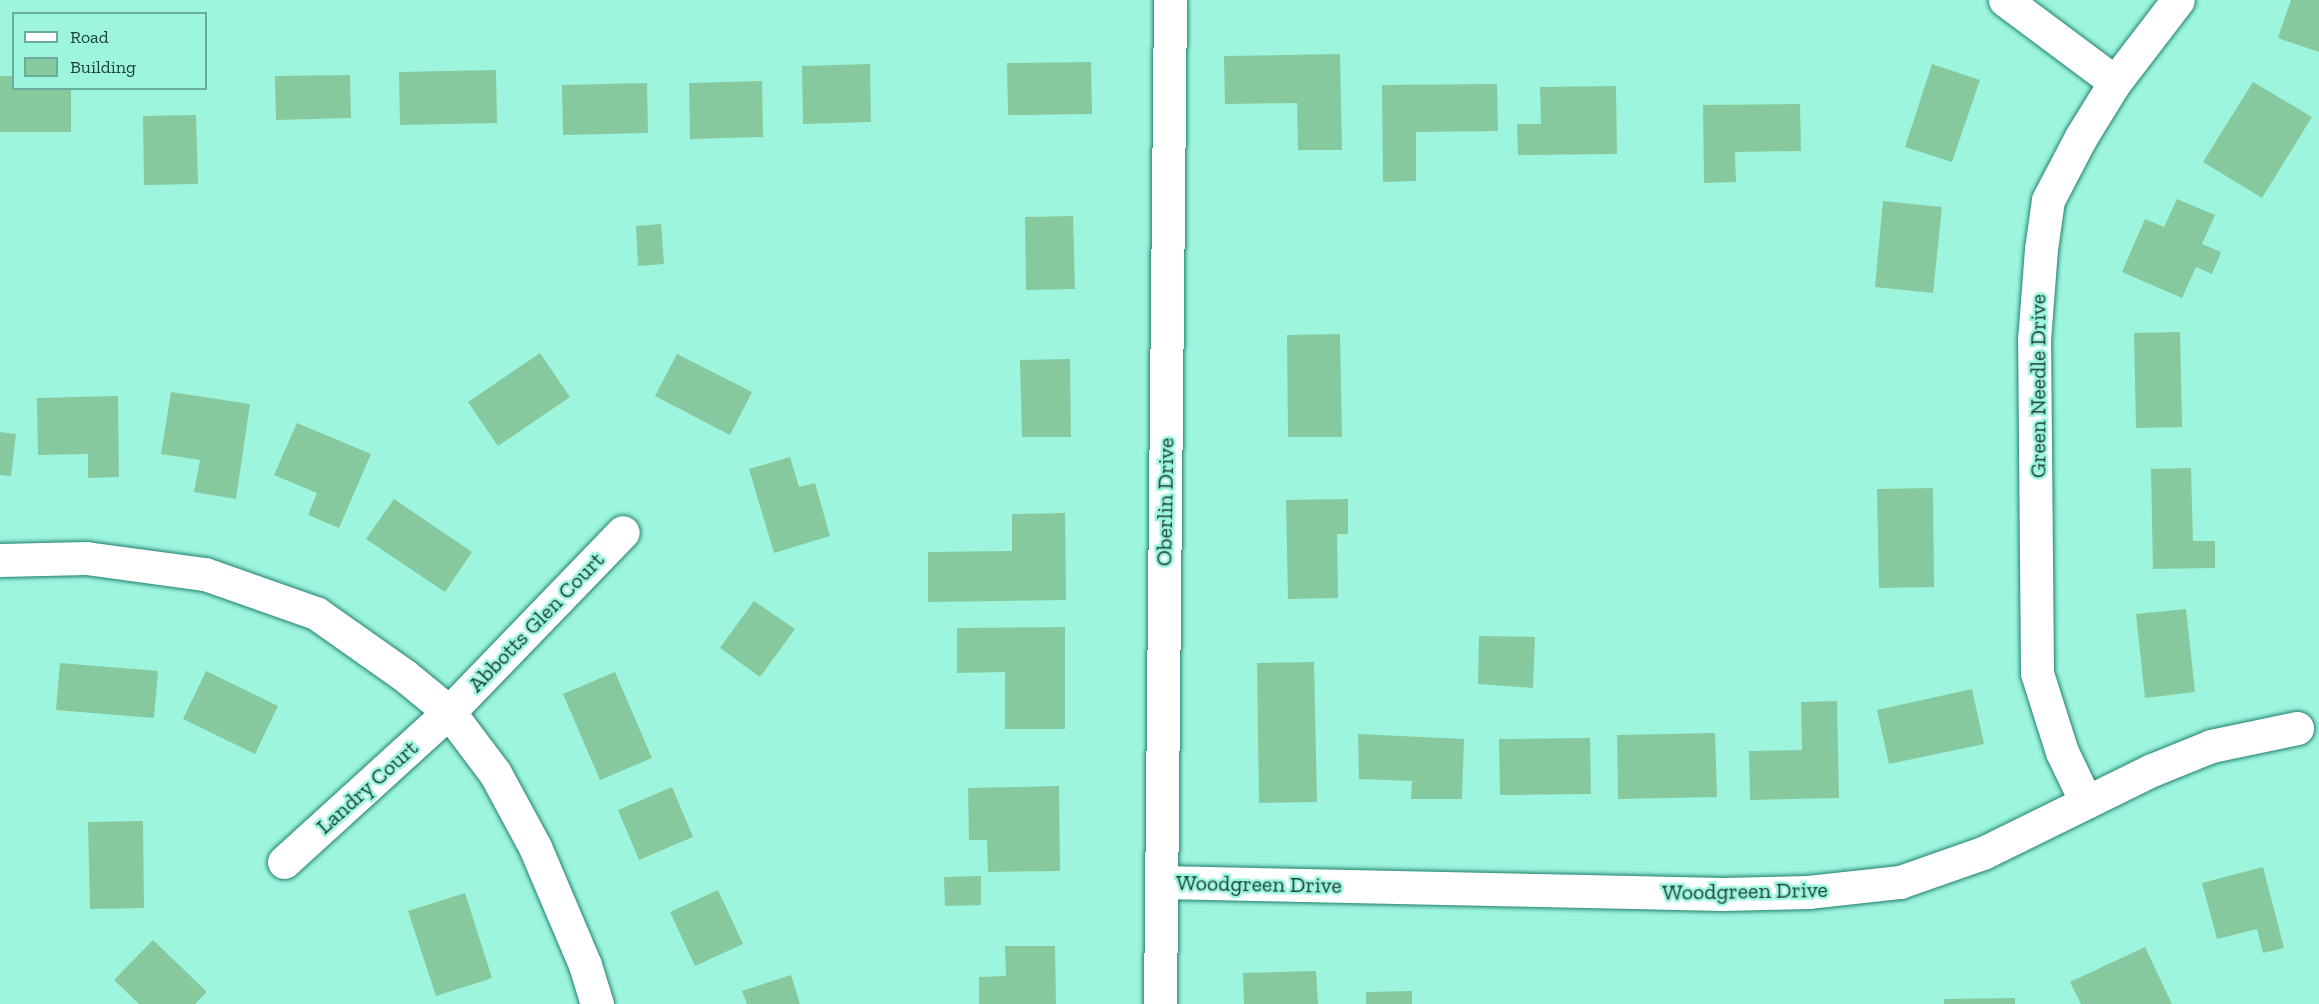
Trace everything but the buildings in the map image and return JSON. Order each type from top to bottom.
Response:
[{"type":"street","name":"Oberlin Drive","points":[[1160,1004],[1170,0]]},
{"type":"street","points":[[2005,0],[2115,82]]},
{"type":"street","name":"Green Needle Drive","points":[[2086,802],[2062,752],[2037,673],[2034,340],[2048,200],[2115,82],[2178,0]]},
{"type":"street","name":"Abbotts Glen Court","points":[[449,712],[623,532]]},
{"type":"street","points":[[0,560],[86,558],[205,574],[316,613],[449,712],[495,773],[535,847],[585,965],[597,1004]]},
{"type":"street","name":"Landry Court","points":[[284,862],[449,712]]},
{"type":"street","name":"Woodgreen Drive","points":[[1161,882],[1723,894],[1808,892],[1900,882],[1983,853],[2086,802],[2211,746],[2297,728]]}]
